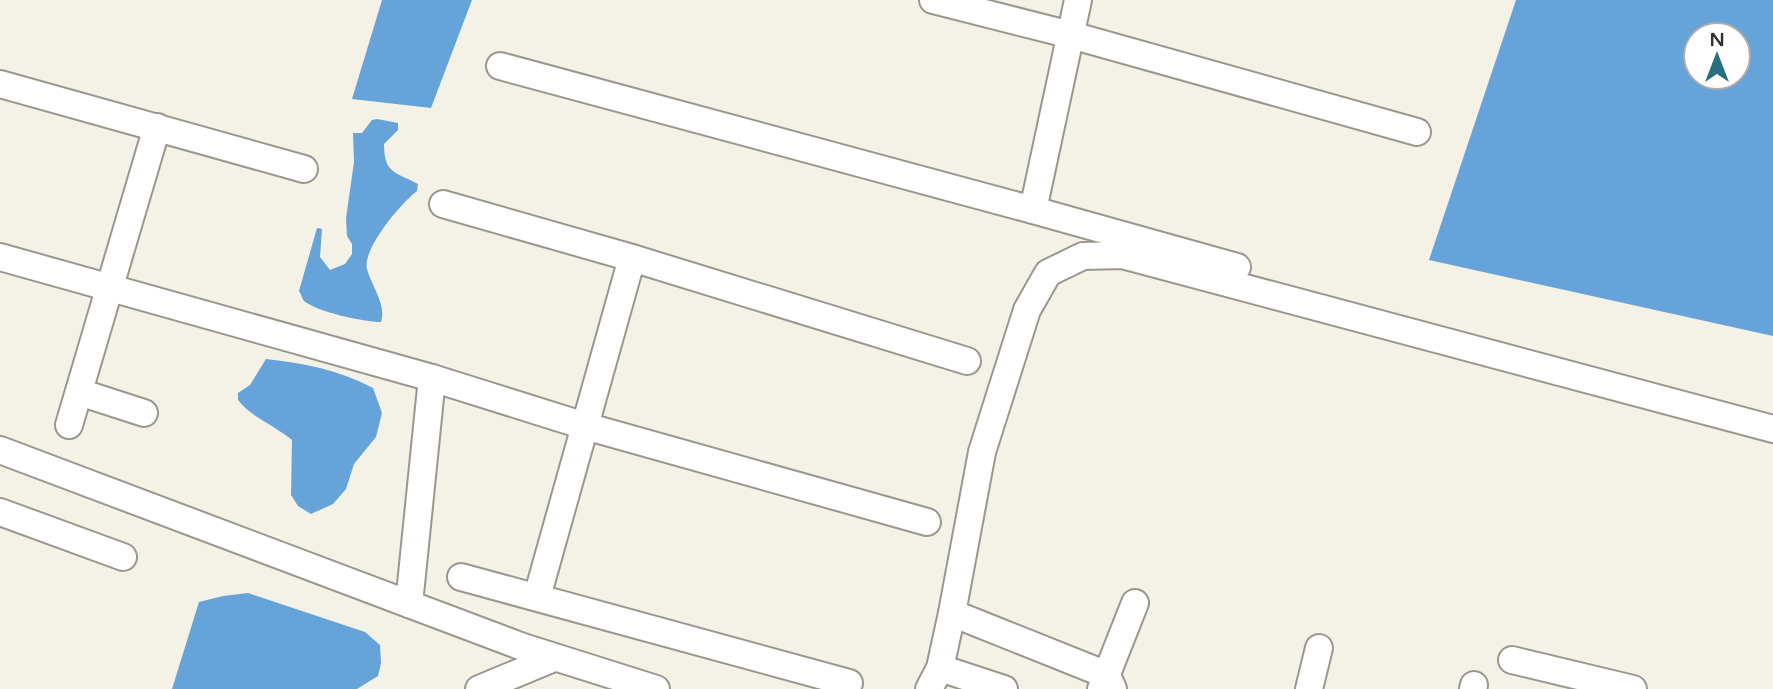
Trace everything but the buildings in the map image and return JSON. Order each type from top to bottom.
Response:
[{"type":"street","points":[[933,0],[1071,35],[1418,132]]},
{"type":"street","points":[[1033,209],[1078,0]]},
{"type":"street","points":[[500,66],[1033,209],[1356,301]]},
{"type":"street","points":[[0,84],[304,169]]},
{"type":"street","points":[[69,425],[156,127]]},
{"type":"street","points":[[443,204],[632,258],[967,360]]},
{"type":"street","points":[[1004,689],[934,678],[953,612],[982,452],[1027,310],[1048,273],[1083,256],[1122,255],[1773,429]]},
{"type":"street","points":[[0,257],[432,378],[585,426],[927,522]]},
{"type":"street","points":[[537,597],[632,258]]},
{"type":"street","points":[[409,604],[432,378]]},
{"type":"street","points":[[79,392],[144,414]]},
{"type":"street","points":[[0,450],[638,687]]},
{"type":"street","points":[[0,512],[123,557]]},
{"type":"street","points":[[461,577],[849,682]]},
{"type":"street","points":[[953,612],[1107,684],[1135,603]]},
{"type":"street","points":[[1309,689],[1319,648]]},
{"type":"street","points":[[479,689],[554,658]]},
{"type":"street","points":[[1512,660],[1633,689]]},
{"type":"water","points":[[382,0],[472,0],[431,108],[352,99]]},
{"type":"water","points":[[1516,0],[1773,0],[1773,336],[1429,260]]},
{"type":"water","points":[[372,120],[398,123],[398,130],[384,144],[386,161],[393,171],[418,184],[417,191],[384,227],[367,260],[367,269],[382,309],[381,322],[373,322],[319,309],[304,301],[299,291],[317,228],[322,229],[320,257],[330,270],[345,264],[352,254],[346,218],[354,162],[353,133],[362,133]]},
{"type":"water","points":[[266,359],[321,368],[373,388],[382,413],[376,437],[354,464],[346,489],[333,504],[311,514],[298,506],[291,495],[292,440],[238,400],[238,393],[250,385]]},
{"type":"water","points":[[248,593],[365,632],[380,645],[381,663],[378,676],[357,689],[172,689],[199,602]]}]
